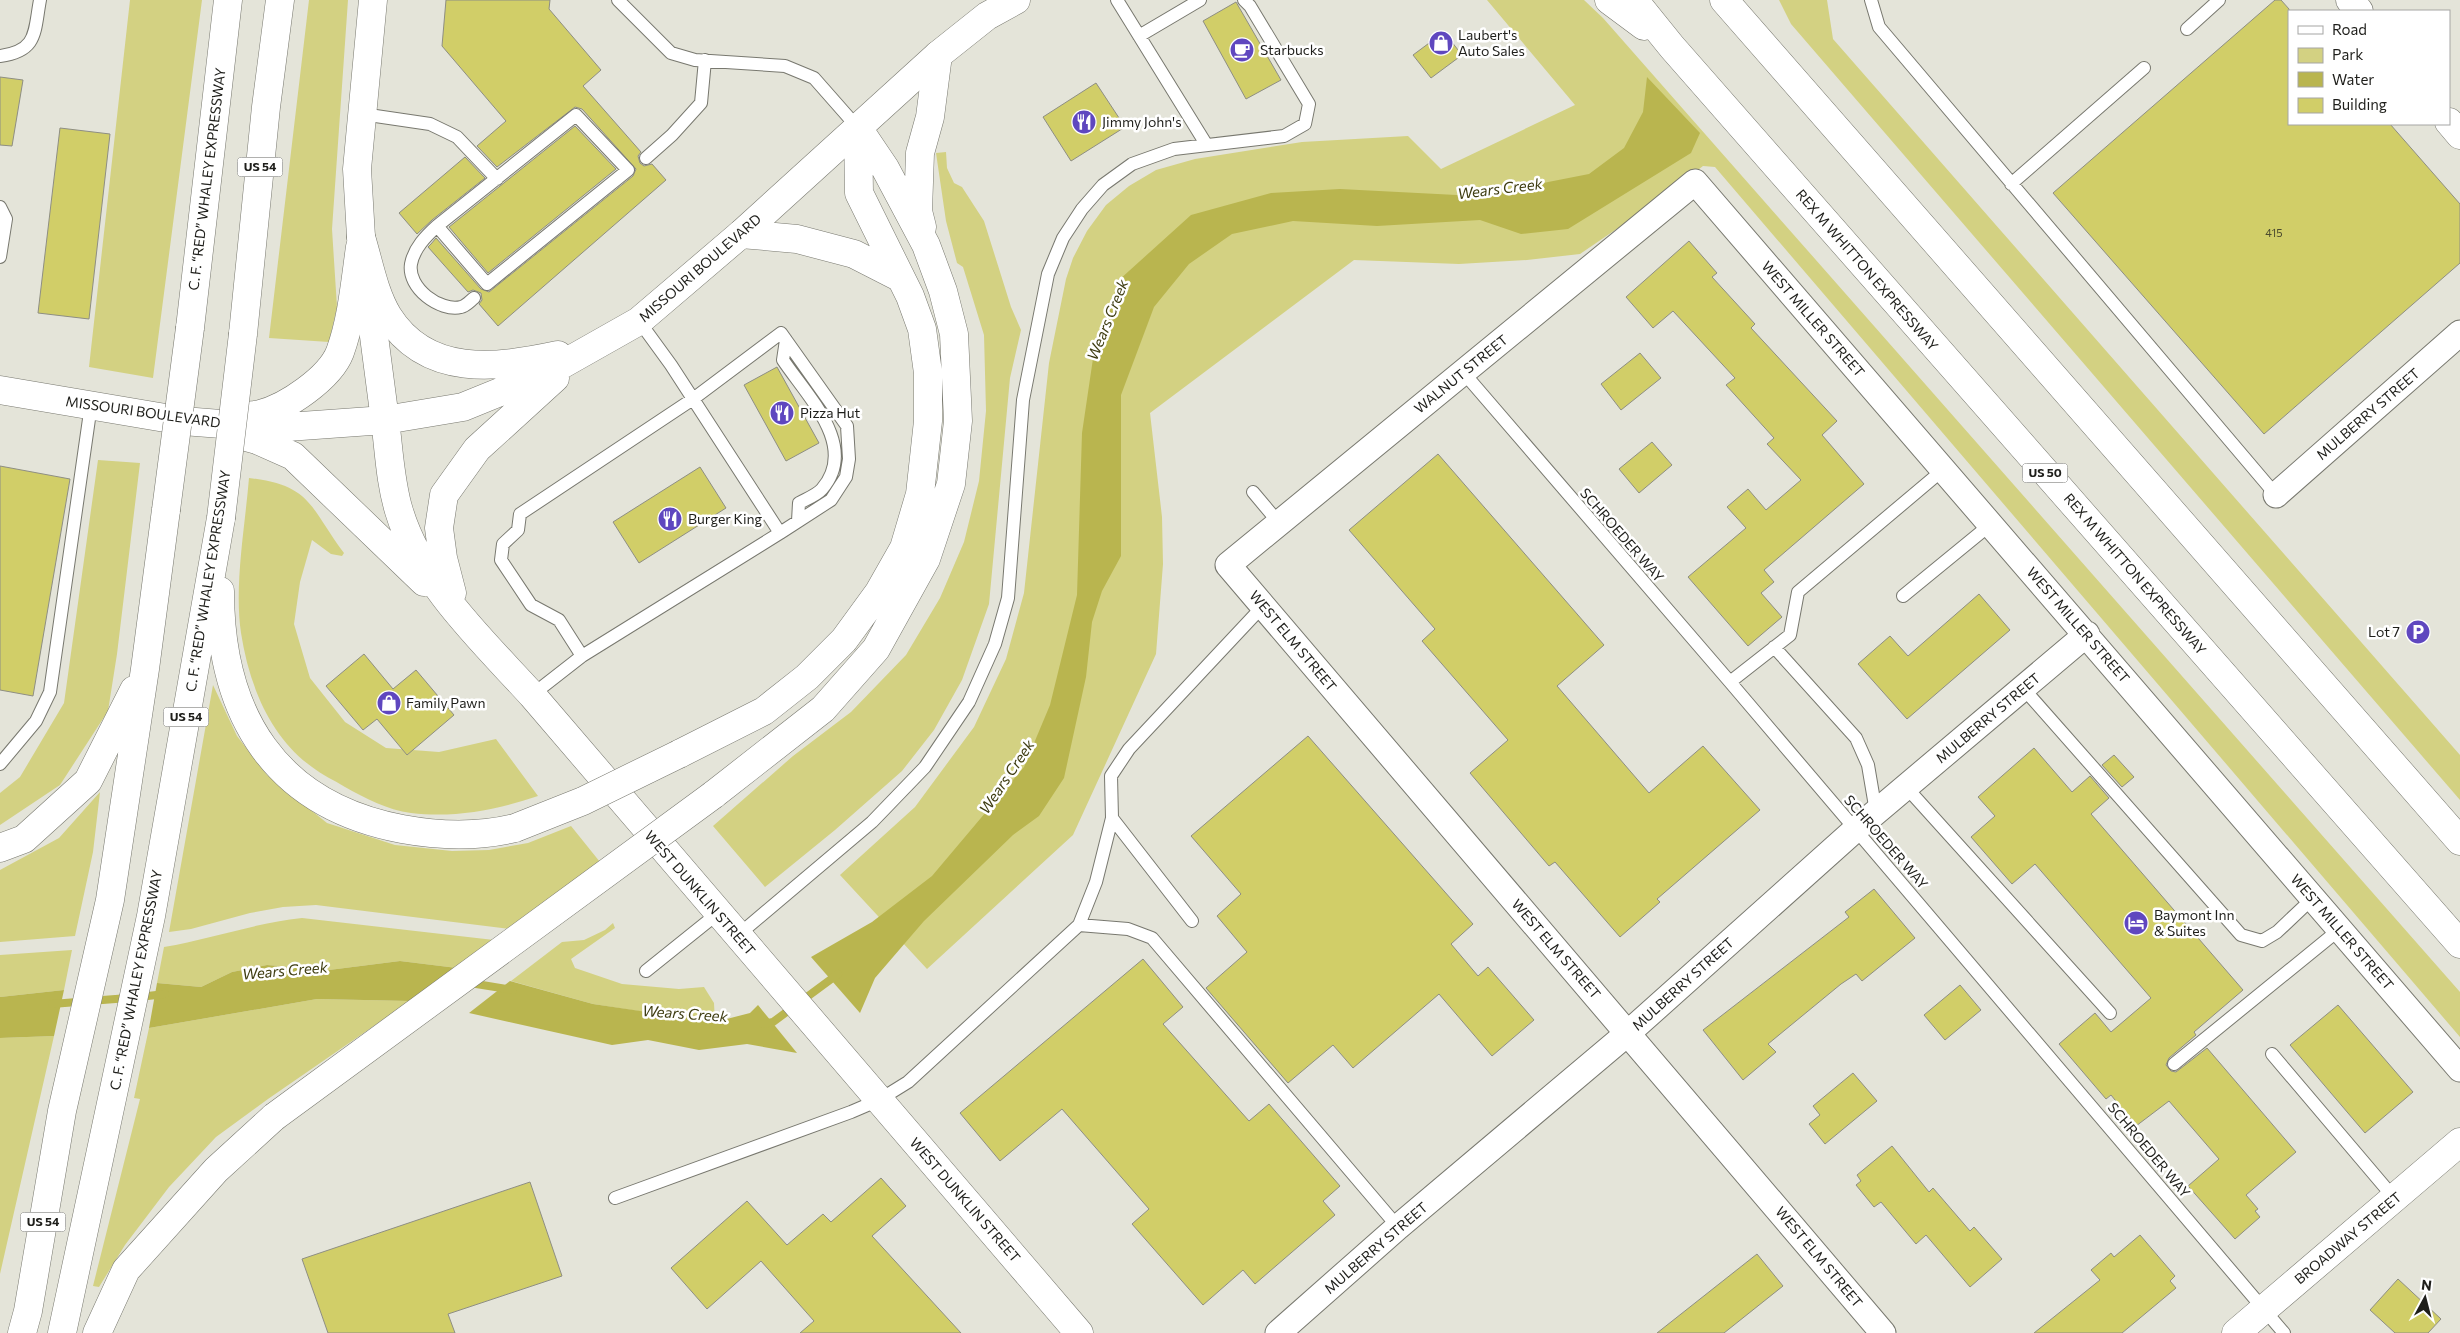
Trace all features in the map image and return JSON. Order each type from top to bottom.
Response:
[{"type":"main road","name":"C. F. “RED” WHALEY EXPRESSWAY","points":[[22,1333],[28,1310],[62,1111],[110,900],[145,669],[190,328],[228,0]]},
{"type":"main road","name":"C. F. “RED” WHALEY EXPRESSWAY","points":[[62,1333],[151,916],[221,518],[243,334],[266,108],[280,0]]},
{"type":"main road","points":[[183,421],[260,414],[303,393],[324,375],[339,354],[353,300],[361,237],[357,169],[373,0]]},
{"type":"main road","name":"MISSOURI BOULEVARD","points":[[0,390],[183,421],[273,428],[385,420],[463,407],[547,372],[639,322],[741,234],[938,55],[988,16],[1016,0]]},
{"type":"main road","points":[[1609,0],[1672,47]]},
{"type":"main road","name":"REX M WHITTON EXPRESSWAY","points":[[1634,0],[1672,47],[2460,944]]},
{"type":"main road","points":[[1724,0],[2460,841]]},
{"type":"main road","points":[[1749,0],[1750,29]]},
{"type":"main road","points":[[2350,0],[2358,10]]},
{"type":"main road","points":[[97,1333],[126,1270],[216,1170],[274,1117],[713,795],[823,709],[876,649],[926,559],[950,484],[958,421],[954,334],[942,290],[926,245],[918,211],[920,153],[930,117],[938,55]]},
{"type":"main road","points":[[2450,123],[2460,135]]},
{"type":"main road","points":[[858,128],[885,168],[926,245]]},
{"type":"main road","points":[[221,518],[220,624],[228,670],[241,710],[260,745],[281,770],[311,794],[342,812],[379,825],[418,832],[460,835],[488,834],[515,828],[583,801],[764,711],[807,677],[844,640],[879,592],[904,548],[920,494],[928,421],[928,373],[922,329],[910,296],[859,193],[858,128]]},
{"type":"main road","points":[[741,234],[797,238],[854,254],[901,278]]},
{"type":"main road","points":[[361,237],[387,315],[400,333],[428,354],[464,365],[496,365],[528,362],[594,348]]},
{"type":"main road","name":"WEST DUNKLIN STREET","points":[[361,237],[399,510],[420,558],[458,614],[532,695],[717,914],[1079,1333]]},
{"type":"main road","points":[[458,614],[443,558],[439,528],[444,495],[477,449],[532,397],[594,348]]},
{"type":"main road","points":[[183,421],[257,440],[293,456],[458,614]]},
{"type":"main road","points":[[0,848],[24,838],[88,781],[145,669]]},
{"type":"main road","name":"BROADWAY STREET","points":[[2236,1333],[2460,1142]]},
{"type":"street","name":"WALNUT STREET","points":[[1228,565],[1694,182]]},
{"type":"street","name":"WEST MILLER STREET","points":[[1694,182],[2087,634],[2460,1069]]},
{"type":"street","name":"MULBERRY STREET","points":[[2276,495],[2460,333]]},
{"type":"street","name":"WEST ELM STREET","points":[[1228,565],[1883,1333]]},
{"type":"street","name":"MULBERRY STREET","points":[[1278,1333],[1398,1227],[1628,1033],[1856,829],[2087,634]]},
{"type":"lane","points":[[0,56],[24,49],[32,42],[40,0]]},
{"type":"lane","points":[[618,0],[670,54],[705,60],[785,66],[814,78],[858,128]]},
{"type":"lane","points":[[1117,0],[1206,144]]},
{"type":"lane","points":[[1139,36],[1200,0]]},
{"type":"lane","points":[[737,936],[872,822],[925,767],[969,702],[995,644],[1008,598],[1023,400],[1048,274],[1063,238],[1082,209],[1103,185],[1132,164],[1174,149],[1284,136],[1305,124],[1309,104],[1250,6],[1244,0]]},
{"type":"lane","points":[[1871,0],[1880,27],[2276,495]]},
{"type":"lane","points":[[2187,29],[2219,0]]},
{"type":"lane","points":[[646,158],[672,135],[701,103],[705,60]]},
{"type":"lane","points":[[2011,184],[2144,68]]},
{"type":"lane","points":[[362,114],[430,124],[457,137],[497,179]]},
{"type":"lane","points":[[437,226],[487,284],[628,170],[576,115],[437,226],[422,240],[410,265],[414,282],[431,301],[447,308],[463,307],[474,298]]},
{"type":"lane","points":[[0,207],[6,220],[0,257]]},
{"type":"lane","points":[[639,322],[693,399],[780,533]]},
{"type":"lane","points":[[532,695],[582,656],[831,500],[846,477],[848,459],[847,426],[781,333],[693,399],[520,514],[518,530],[503,544],[501,560],[531,605],[559,620],[582,656]]},
{"type":"lane","points":[[786,340],[783,360],[829,427],[836,448],[834,470],[822,490],[799,503],[798,521]]},
{"type":"lane","name":"SCHROEDER WAY","points":[[1463,372],[1856,829],[2284,1333]]},
{"type":"lane","points":[[0,764],[36,721],[50,692],[91,405]]},
{"type":"lane","points":[[1730,682],[1790,635],[1798,592],[1944,469]]},
{"type":"lane","points":[[1253,492],[1279,523]]},
{"type":"lane","points":[[1902,596],[1991,524]]},
{"type":"lane","points":[[614,1198],[879,1100],[908,1082],[1079,925],[1096,882],[1112,818],[1111,776],[1128,748],[1263,606]]},
{"type":"lane","points":[[1774,647],[1856,738],[1868,765],[1876,812]]},
{"type":"lane","points":[[2023,688],[2240,935],[2262,941],[2277,932],[2313,898]]},
{"type":"lane","points":[[1906,787],[2110,1012]]},
{"type":"lane","points":[[1112,818],[1192,921]]},
{"type":"lane","points":[[646,971],[717,914]]},
{"type":"lane","points":[[1079,925],[1128,929],[1152,938],[1398,1227]]},
{"type":"lane","points":[[2174,1064],[2340,929]]},
{"type":"lane","points":[[2272,1054],[2395,1199]]},
{"type":"green space","points":[[130,0],[202,0],[153,378],[89,367]]},
{"type":"green space","points":[[309,0],[348,0],[332,229],[337,307],[329,342],[269,338]]},
{"type":"green space","points":[[1487,0],[1584,0],[1603,18],[2460,992],[2460,1037],[1715,167],[1703,166],[1659,200],[1580,254],[1527,260],[1459,264],[1354,260],[1150,413],[1162,517],[1163,564],[1156,654],[1073,835],[927,969],[840,875],[915,807],[974,727],[1006,659],[1024,593],[1049,363],[1066,279],[1073,258],[1087,231],[1106,205],[1129,186],[1156,170],[1195,159],[1302,142],[1408,136],[1441,169],[1575,105]]},
{"type":"green space","points":[[1779,0],[1827,0],[1833,39],[2460,755],[2460,800],[1791,24]]},
{"type":"green space","points":[[946,152],[947,168],[954,183],[962,187],[984,221],[1011,307],[1021,330],[1010,378],[989,604],[962,680],[934,730],[902,771],[835,830],[765,887],[713,826],[793,756],[851,712],[906,655],[940,598],[964,542],[979,481],[986,411],[984,335],[963,267],[957,263],[946,221],[936,153]]},
{"type":"green space","points":[[98,460],[140,463],[117,654],[108,711],[60,785],[0,825],[0,793],[20,777],[64,703]]},
{"type":"green space","points":[[249,478],[270,481],[286,486],[298,493],[316,511],[344,553],[342,556],[331,554],[312,540],[300,582],[294,624],[310,678],[345,722],[386,748],[439,752],[496,739],[538,796],[475,812],[459,814],[411,813],[368,799],[324,775],[297,754],[284,740],[263,708],[249,671],[241,633],[239,576]]},
{"type":"green space","points":[[213,685],[237,736],[267,775],[327,823],[395,845],[452,851],[489,850],[528,843],[571,826],[600,862],[510,929],[316,905],[283,907],[250,913],[191,929],[169,932]]},
{"type":"green space","points":[[100,792],[93,852],[75,936],[0,942],[0,870],[59,838]]},
{"type":"green space","points":[[302,918],[494,940],[457,968],[400,961],[329,970],[267,965],[232,972],[201,987],[157,983],[164,947],[285,920]]},
{"type":"green space","points":[[613,923],[615,928],[571,959],[575,968],[622,984],[679,989],[704,987],[714,1003],[715,1023],[593,1004],[511,981],[562,942],[584,940],[605,930]]},
{"type":"green space","points":[[72,950],[64,990],[0,997],[0,955]]},
{"type":"green space","points":[[317,999],[410,1001],[216,1137],[169,1187],[125,1245],[99,1287],[93,1286],[140,1099],[134,1098],[149,1028]]},
{"type":"green space","points":[[54,1036],[0,1274],[0,1038]]},
{"type":"water","points":[[1647,77],[1700,133],[1691,153],[1568,229],[1521,234],[1480,220],[1377,226],[1293,221],[1232,234],[1189,264],[1154,307],[1121,395],[1121,556],[1102,591],[1092,622],[1086,677],[1064,778],[1039,816],[1013,835],[924,921],[875,978],[860,1013],[811,957],[872,922],[932,876],[1024,767],[1050,705],[1077,595],[1082,433],[1095,345],[1119,280],[1191,215],[1271,193],[1340,189],[1476,196],[1589,174],[1624,148],[1643,112]]},
{"type":"water","points":[[400,961],[457,968],[410,1001],[317,999],[149,1028],[157,983],[201,987],[232,972],[267,965],[329,970]]},
{"type":"water","points":[[510,981],[593,1004],[715,1022],[750,1013],[758,1005],[797,1053],[747,1044],[699,1050],[648,1040],[612,1045],[469,1013]]},
{"type":"water","points":[[64,990],[54,1036],[0,1038],[0,997]]},
{"type":"building","points":[[446,0],[550,0],[549,9],[601,70],[583,86],[641,152],[638,156],[640,163],[644,166],[652,164],[666,180],[498,326],[479,304],[482,300],[481,293],[473,290],[468,292],[428,247],[436,238],[481,289],[489,292],[633,176],[636,169],[582,109],[575,107],[497,167],[477,146],[506,121],[442,46]]},
{"type":"building","points":[[2275,0],[2281,0],[2289,9],[2288,125],[2391,125],[2460,204],[2460,263],[2264,434],[2053,193]]},
{"type":"building","name":"Starbucks","points":[[1236,2],[1281,80],[1246,99],[1203,21]]},
{"type":"building","name":"Laubert's Auto Sales","points":[[1444,32],[1462,55],[1431,78],[1413,55]]},
{"type":"building","points":[[0,77],[23,80],[12,146],[0,145]]},
{"type":"building","name":"Jimmy John's","points":[[1096,83],[1125,127],[1071,161],[1043,117]]},
{"type":"building","points":[[575,126],[616,169],[488,273],[449,227]]},
{"type":"building","points":[[60,128],[110,134],[89,319],[38,313]]},
{"type":"building","points":[[465,157],[485,178],[417,234],[399,213]]},
{"type":"building","points":[[1689,241],[1717,273],[1712,277],[1755,324],[1751,328],[1837,421],[1822,435],[1864,484],[1764,570],[1774,582],[1761,593],[1782,617],[1748,646],[1688,577],[1746,528],[1727,507],[1748,489],[1766,510],[1801,480],[1767,444],[1774,438],[1726,385],[1735,378],[1673,311],[1653,328],[1626,297]]},
{"type":"building","points":[[1640,353],[1661,378],[1621,410],[1601,384]]},
{"type":"building","points":[[777,367],[819,443],[786,461],[744,385]]},
{"type":"building","points":[[1652,442],[1672,465],[1639,493],[1619,469]]},
{"type":"building","points":[[1438,454],[1604,645],[1557,686],[1649,793],[1703,746],[1760,810],[1657,899],[1660,902],[1620,937],[1555,862],[1549,866],[1470,773],[1508,740],[1422,641],[1435,629],[1349,530]]},
{"type":"building","points":[[0,466],[70,479],[33,696],[0,690]]},
{"type":"building","points":[[700,467],[726,508],[639,563],[613,522]]},
{"type":"building","points":[[1979,594],[2010,630],[1907,719],[1858,664],[1890,636],[1908,656]]},
{"type":"building","points":[[364,654],[393,689],[416,670],[454,715],[407,755],[377,719],[363,730],[326,686]]},
{"type":"building","points":[[1308,736],[1473,924],[1451,944],[1478,976],[1488,967],[1534,1020],[1492,1056],[1439,994],[1353,1068],[1333,1045],[1288,1083],[1206,988],[1247,952],[1217,916],[1241,894],[1191,836]]},
{"type":"building","points":[[2034,748],[2072,792],[2090,776],[2109,798],[2091,814],[2243,990],[2194,1032],[2196,1035],[2169,1058],[2166,1065],[2171,1071],[2176,1072],[2207,1048],[2296,1152],[2246,1195],[2258,1209],[2255,1211],[2260,1217],[2235,1239],[2188,1186],[2219,1159],[2169,1101],[2136,1126],[2111,1095],[2106,1099],[2059,1044],[2095,1013],[2111,1032],[2151,998],[2035,864],[2012,884],[1971,837],[1995,816],[1978,797]]},
{"type":"building","points":[[2114,755],[2134,777],[2122,787],[2102,765]]},
{"type":"building","points":[[1874,889],[1915,938],[1862,981],[1856,974],[1841,984],[1768,1044],[1776,1052],[1743,1080],[1703,1030],[1849,917],[1845,912]]},
{"type":"building","points":[[1143,959],[1183,1007],[1163,1024],[1249,1121],[1269,1104],[1340,1186],[1323,1201],[1335,1215],[1255,1284],[1243,1270],[1203,1305],[1132,1224],[1149,1209],[1062,1109],[1000,1161],[960,1113]]},
{"type":"building","points":[[1960,985],[1981,1010],[1945,1040],[1924,1015]]},
{"type":"building","points":[[2338,1005],[2413,1092],[2365,1133],[2290,1045]]},
{"type":"building","points":[[1853,1073],[1877,1101],[1825,1144],[1809,1124],[1820,1115],[1813,1106]]},
{"type":"building","points":[[1892,1146],[1929,1192],[1933,1188],[1970,1231],[1974,1227],[2002,1259],[1970,1287],[1926,1235],[1916,1244],[1881,1202],[1874,1207],[1856,1185],[1861,1181],[1857,1175]]},
{"type":"building","points":[[881,1178],[906,1206],[872,1236],[961,1333],[800,1333],[814,1321],[761,1261],[707,1309],[671,1268],[747,1201],[787,1245],[823,1214],[831,1222]]},
{"type":"building","points":[[530,1182],[562,1276],[448,1314],[455,1333],[328,1333],[302,1259]]},
{"type":"building","points":[[2140,1235],[2175,1276],[2170,1281],[2176,1288],[2122,1333],[2034,1333],[2100,1280],[2091,1270],[2111,1253],[2114,1257]]},
{"type":"building","points":[[1757,1254],[1783,1286],[1724,1333],[1657,1333]]},
{"type":"building","points":[[2398,1279],[2441,1319],[2428,1333],[2395,1333],[2370,1310]]},
{"type":"waterway","name":"Wears Creek","points":[[763,1024],[773,1022],[838,974]]},
{"type":"waterway","name":"Wears Creek","points":[[470,983],[513,990]]},
{"type":"waterway","name":"Wears Creek","points":[[139,997],[165,994]]},
{"type":"waterway","name":"Wears Creek","points":[[52,1004],[128,998]]},
{"type":"place","name":"Laubert's Auto Sales","points":[[1441,43]]},
{"type":"place","name":"Starbucks","points":[[1242,50]]},
{"type":"place","name":"Jimmy John's","points":[[1084,122]]},
{"type":"place","name":"Pizza Hut","points":[[782,413]]},
{"type":"place","name":"Burger King","points":[[670,519]]},
{"type":"place","name":"Lot 7","points":[[2418,632]]},
{"type":"place","name":"Family Pawn","points":[[389,703]]},
{"type":"place","name":"Baymont Inn & Suites","points":[[2136,923]]}]
